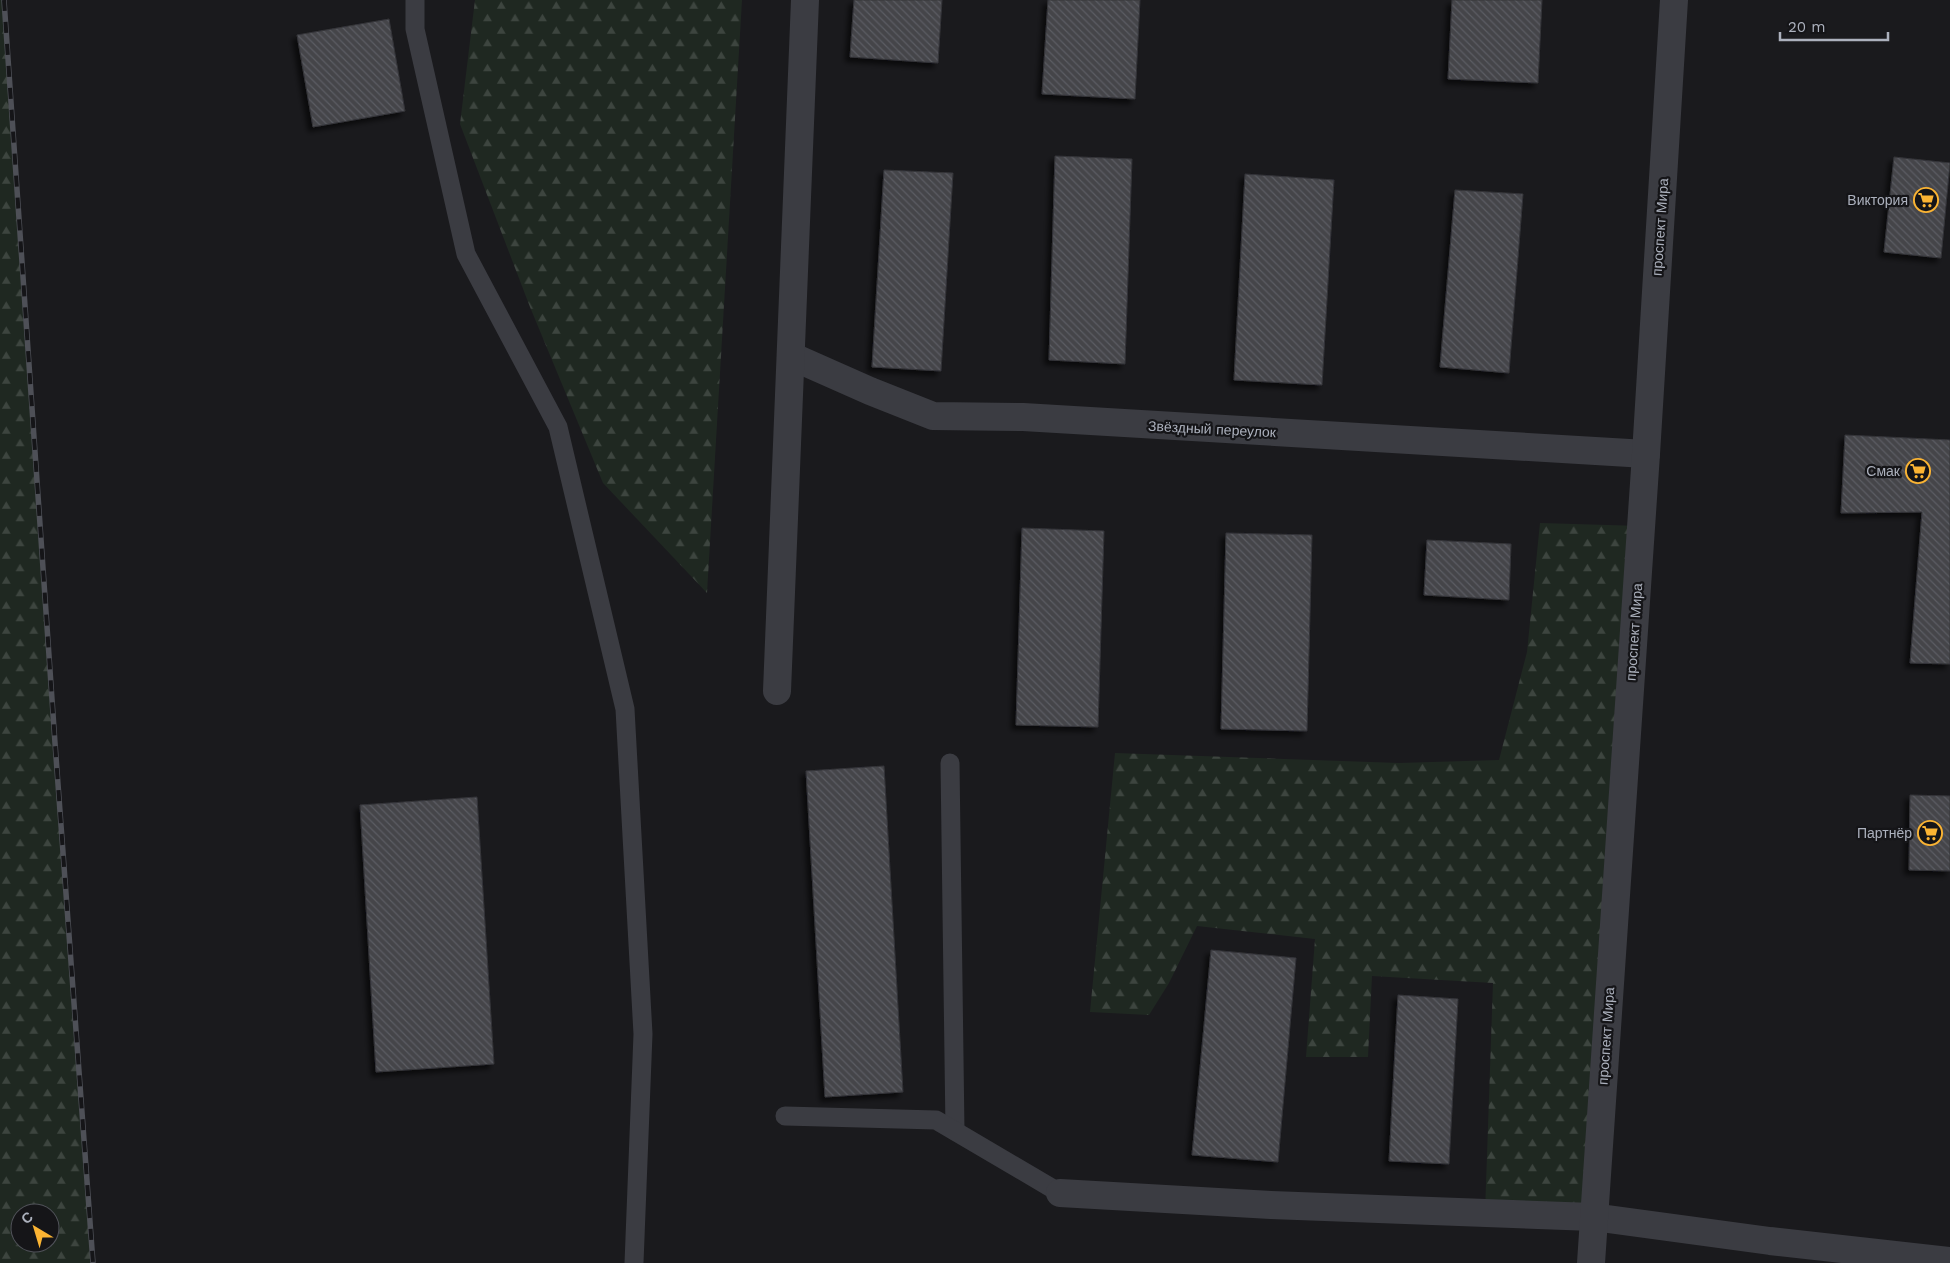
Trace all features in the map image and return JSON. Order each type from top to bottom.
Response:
[{"type":"street","points":[[777,691],[806,0]]},
{"type":"street","name":"проспект Мира","points":[[1591,1263],[1646,454],[1674,0]]},
{"type":"street","name":"Звёздный переулок","points":[[791,356],[933,416],[1033,418],[1646,454]]},
{"type":"street","points":[[1060,1193],[1271,1205],[1593,1217],[1770,1242],[1950,1261]]},
{"type":"lane","points":[[415,0],[415,29],[466,254],[558,427],[625,709],[643,1034],[634,1263]]},
{"type":"lane","points":[[950,763],[955,1131]]},
{"type":"lane","points":[[785,1116],[936,1120],[1060,1193]]},
{"type":"green space","points":[[0,0],[2,0],[93,1263],[0,1263]]},
{"type":"green space","points":[[475,0],[742,0],[707,593],[603,483],[530,307],[460,124]]},
{"type":"green space","points":[[1540,523],[1641,526],[1593,1217],[1485,1213],[1493,983],[1372,976],[1368,1057],[1306,1057],[1315,939],[1197,926],[1169,983],[1149,1015],[1090,1012],[1115,753],[1399,763],[1499,760],[1527,652]]},
{"type":"building","points":[[854,0],[942,0],[938,63],[850,57]]},
{"type":"building","points":[[1048,0],[1140,0],[1135,99],[1042,94]]},
{"type":"building","points":[[1452,0],[1542,0],[1538,83],[1448,79]]},
{"type":"building","points":[[389,19],[405,111],[313,127],[297,35]]},
{"type":"building","points":[[1055,156],[1132,159],[1125,364],[1049,360]]},
{"type":"building","points":[[1894,157],[1950,163],[1941,258],[1884,252]]},
{"type":"building","points":[[884,170],[953,173],[941,371],[872,367]]},
{"type":"building","points":[[1245,174],[1334,180],[1322,385],[1234,380]]},
{"type":"building","points":[[1455,190],[1523,194],[1509,373],[1440,367]]},
{"type":"building","points":[[1845,435],[1950,440],[1950,664],[1910,663],[1922,512],[1841,513]]},
{"type":"building","points":[[1022,528],[1104,531],[1098,727],[1016,725]]},
{"type":"building","points":[[1226,533],[1312,535],[1307,731],[1221,729]]},
{"type":"building","points":[[1427,540],[1511,544],[1509,600],[1424,595]]},
{"type":"building","points":[[884,766],[903,1092],[825,1097],[806,771]]},
{"type":"building","name":"Партнёр","points":[[1910,795],[1950,796],[1950,871],[1909,870]]},
{"type":"building","points":[[477,797],[494,1064],[376,1072],[360,805]]},
{"type":"building","points":[[1211,950],[1296,958],[1278,1162],[1192,1155]]},
{"type":"building","points":[[1398,995],[1458,999],[1449,1164],[1389,1161]]},
{"type":"railway","points":[[4,0],[93,1263]]},
{"type":"place","name":"Виктория","points":[[1926,200]]},
{"type":"place","name":"Смак","points":[[1918,471]]},
{"type":"place","name":"Партнёр","points":[[1930,833]]}]
